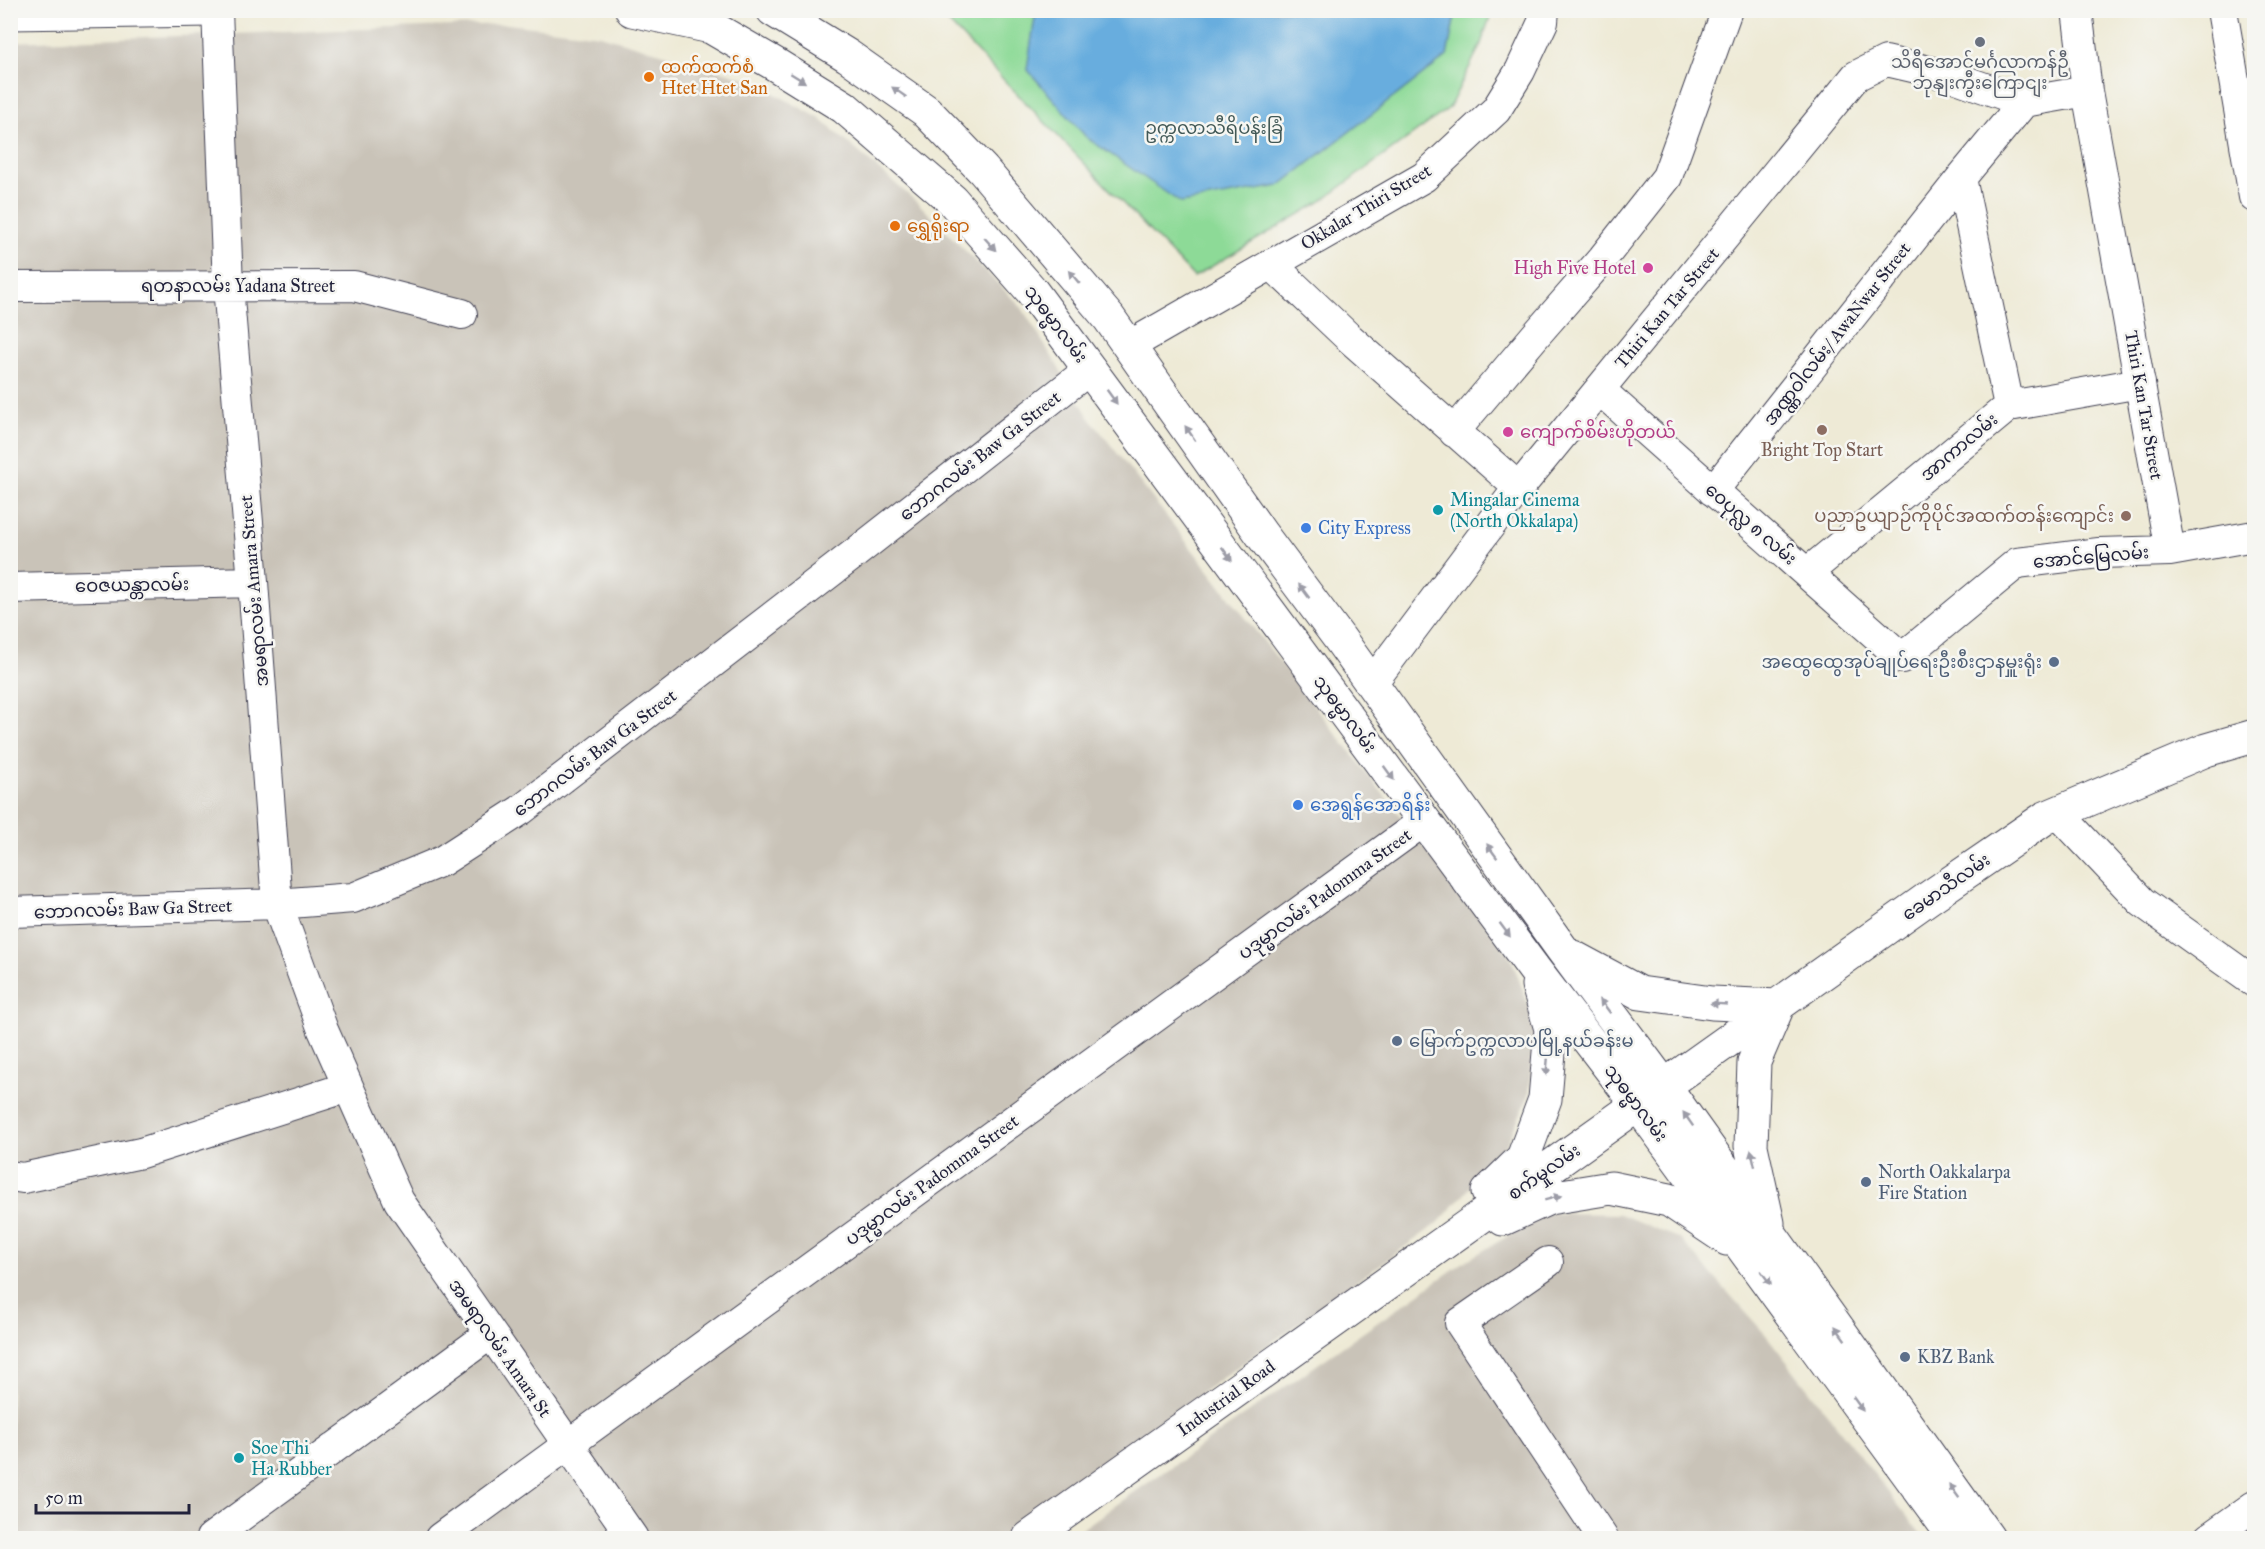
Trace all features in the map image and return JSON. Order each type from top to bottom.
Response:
[{"type":"main road","points":[[10,14],[211,10]]},
{"type":"main road","name":"သုဓမ္မာလမ်း","points":[[632,10],[697,19],[773,63],[844,107],[952,200],[1031,290],[1302,658],[1330,692],[1534,969],[1639,1106],[1758,1243],[1988,1539]]},
{"type":"main road","name":"သုဓမ္မာလမ်း","points":[[773,10],[848,56],[926,111],[984,170],[1109,318],[1262,535],[1369,678],[1562,949],[1665,1087],[1758,1243],[1955,1539]]},
{"type":"main road","name":"ခေမာသီလမ်း","points":[[1665,1087],[2045,818],[2206,750],[2254,736]]},
{"type":"main road","points":[[1562,949],[1581,963],[1640,993],[1712,1004],[1778,1006],[1754,1062],[1750,1146],[1758,1243]]},
{"type":"main road","points":[[1423,1257],[1523,1158],[1545,1099],[1551,1029],[1534,969]]},
{"type":"main road","name":"စက်မှုလမ်း","points":[[1423,1257],[1665,1087]]},
{"type":"main road","points":[[1423,1257],[1549,1198],[1611,1188],[1669,1200],[1758,1243]]},
{"type":"main road","name":"Industrial Road","points":[[1029,1539],[1423,1257]]},
{"type":"street","name":"အမရာလမ်း Amara Street","points":[[217,10],[228,286],[254,582],[277,904],[323,1030],[378,1152]]},
{"type":"street","name":"Okkalar Thiri Street","points":[[1129,346],[1424,177],[1496,110],[1521,71],[1543,22],[1544,10]]},
{"type":"street","points":[[1454,432],[1603,258],[1667,177],[1728,10]]},
{"type":"street","name":"Thiri Kan Tar Street","points":[[2077,10],[2087,91],[2170,550]]},
{"type":"street","points":[[2222,10],[2243,56],[2254,197]]},
{"type":"street","name":"Thiri Kan Tar Street","points":[[1369,678],[1519,488],[1856,76],[1886,62],[1951,76],[2024,102]]},
{"type":"street","points":[[2024,102],[2087,91]]},
{"type":"street","name":"အဏ္ဏဝါလမ်း/ AwaNwar Street","points":[[1713,491],[2024,102]]},
{"type":"street","points":[[1961,178],[2009,406]]},
{"type":"street","points":[[1271,264],[1347,336],[1519,488]]},
{"type":"street","name":"ရတနာလမ်း Yadana Street","points":[[10,287],[354,286],[462,314]]},
{"type":"street","name":"ဘောဂလမ်း Baw Ga Street","points":[[10,912],[277,904],[353,898],[442,861],[521,810],[1090,369]]},
{"type":"street","name":"အာကာလမ်း","points":[[1807,573],[2009,406],[2140,383]]},
{"type":"street","name":"ဝေပုလ္လ ၈ လမ်း","points":[[1600,390],[1902,658]]},
{"type":"street","name":"အောင်မြေလမ်း","points":[[1902,658],[2017,563],[2099,554],[2170,550],[2254,536]]},
{"type":"street","name":"ဝေဇယန္တာလမ်း","points":[[10,588],[254,582]]},
{"type":"street","points":[[2058,813],[2142,902],[2254,982]]},
{"type":"street","name":"ပဒုမ္မာလမ်း Padomma Street","points":[[440,1539],[1424,821]]},
{"type":"street","points":[[10,1176],[23,1178],[141,1153],[348,1087]]},
{"type":"street","name":"အမရာလမ်း Amara St","points":[[378,1152],[399,1202],[633,1539]]},
{"type":"street","points":[[1548,1262],[1460,1323],[1603,1539]]},
{"type":"street","points":[[211,1539],[490,1334]]},
{"type":"street","points":[[2210,1539],[2254,1506]]},
{"type":"shaded area","points":[[507,24],[600,35],[748,79],[819,118],[918,203],[1022,308],[1089,417],[1511,958],[1534,1021],[1529,1095],[1504,1150],[1438,1223],[999,1538],[11,1538],[10,42]]},
{"type":"shaded area","points":[[1547,1213],[1620,1214],[1680,1239],[1766,1335],[1924,1538],[1069,1538],[1464,1262]]},
{"type":"green space","name":"ဥက္ကလာသီရိပန်းခြံ","points":[[949,10],[1492,11],[1481,44],[1449,108],[1320,202],[1194,277],[946,20]]},
{"type":"water","name":"ဥက္ကလာသီရိပန်းခြံ","points":[[1036,10],[1456,11],[1447,56],[1279,186],[1181,203],[1086,137],[1027,69]]},
{"type":"place","name":"သိရီအောင်မင်္ဂလာကန်ဦ ဘုနျးကွီးကြောငျး","points":[[1980,42]]},
{"type":"place","name":"ထက်ထက်စံ Htet Htet San","points":[[649,77]]},
{"type":"place","name":"ရွှေရိုးရာ","points":[[895,226]]},
{"type":"place","name":"High Five Hotel","points":[[1648,268]]},
{"type":"place","name":"Bright Top Start","points":[[1822,430]]},
{"type":"place","name":"ကျောက်စိမ်းဟိုတယ်","points":[[1508,432]]},
{"type":"place","name":"Mingalar Cinema (North Okkalapa)","points":[[1438,510]]},
{"type":"place","name":"ပညာဥယျာဉ်ကိုပိုင်အထက်တန်းကျောင်း","points":[[2126,516]]},
{"type":"place","name":"City Express","points":[[1306,528]]},
{"type":"place","name":"အထွေထွေအုပ်ချုပ်ရေးဦးစီးဌာနမှူးရုံး","points":[[2054,662]]},
{"type":"place","name":"အေရွန်အောရိန်း","points":[[1298,805]]},
{"type":"place","name":"မြောက်ဥက္ကလာပမြို့နယ်ခန်းမ","points":[[1397,1041]]},
{"type":"place","name":"North Oakkalarpa Fire Station","points":[[1866,1182]]},
{"type":"place","name":"KBZ Bank","points":[[1905,1357]]},
{"type":"place","name":"Soe Thi Ha Rubber","points":[[239,1458]]}]
